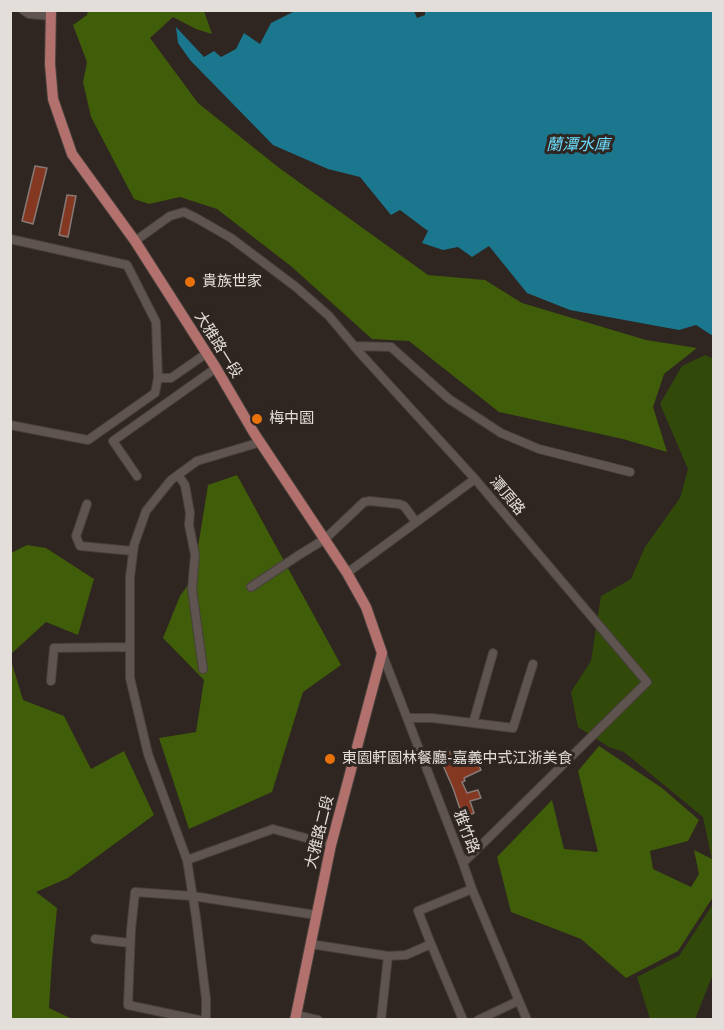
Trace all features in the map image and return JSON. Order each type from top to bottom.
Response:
[{"type":"main road","name":"大雅路一段","points":[[51,13],[50,64],[53,99],[72,154],[135,241],[207,353],[254,433],[347,573],[366,607],[382,653]]},
{"type":"main road","name":"大雅路二段","points":[[295,1017],[331,845],[382,653]]},
{"type":"street","points":[[23,10],[29,14],[51,13]]},
{"type":"street","name":"潭頂路","points":[[135,241],[170,216],[184,212],[231,238],[296,287],[329,316],[475,479],[647,682],[463,863]]},
{"type":"street","points":[[10,239],[127,265],[156,322],[158,378],[155,393],[88,440],[10,425]]},
{"type":"street","points":[[355,346],[391,347],[449,399],[501,434],[539,449],[630,472]]},
{"type":"street","points":[[158,378],[171,378],[207,353]]},
{"type":"street","points":[[137,476],[114,441],[216,368]]},
{"type":"street","points":[[206,1020],[206,999],[187,860],[148,754],[130,678],[130,577],[134,545],[146,511],[171,480],[197,461],[261,442]]},
{"type":"street","points":[[178,475],[185,485],[190,513],[189,525],[195,555],[192,589],[203,669]]},
{"type":"street","points":[[347,573],[475,479]]},
{"type":"street","points":[[251,587],[325,539],[364,502],[399,504],[404,506],[416,522]]},
{"type":"street","points":[[87,504],[76,536],[80,546],[133,551]]},
{"type":"street","points":[[51,681],[54,648],[129,647]]},
{"type":"street","name":"雅竹路","points":[[382,653],[472,889],[527,1020]]},
{"type":"street","points":[[473,723],[493,653]]},
{"type":"street","points":[[408,718],[432,718],[513,728],[533,664]]},
{"type":"street","points":[[187,860],[273,829],[331,845]]},
{"type":"street","points":[[463,1020],[418,911],[472,889]]},
{"type":"street","points":[[199,1020],[128,1005],[130,942],[135,892],[192,896],[316,915]]},
{"type":"street","points":[[95,939],[130,942]]},
{"type":"street","points":[[310,944],[388,956],[406,955],[431,944]]},
{"type":"street","points":[[381,1020],[388,956]]},
{"type":"street","points":[[478,1020],[518,1001]]},
{"type":"street","points":[[295,1017],[318,1020]]},
{"type":"green space","points":[[88,11],[204,11],[212,34],[196,29],[173,17],[150,38],[198,103],[278,167],[428,275],[485,280],[522,303],[646,340],[697,348],[664,374],[653,407],[667,452],[623,439],[499,412],[409,341],[372,339],[292,267],[217,209],[180,197],[149,204],[134,199],[91,117],[83,82],[87,62],[73,25],[87,15]]},
{"type":"green space","points":[[705,355],[714,359],[713,865],[703,817],[624,752],[609,747],[578,727],[571,692],[591,661],[601,596],[631,579],[645,547],[680,498],[688,469],[660,404],[682,366]]},
{"type":"green space","points":[[237,475],[341,665],[303,692],[272,792],[189,829],[159,738],[196,732],[204,680],[163,638],[180,596],[193,578],[208,485]]},
{"type":"green space","points":[[27,545],[46,548],[94,579],[78,635],[46,622],[11,654],[11,553]]},
{"type":"green space","points":[[10,657],[23,700],[64,716],[91,769],[124,751],[154,815],[68,878],[36,892],[57,908],[49,1008],[72,1019],[11,1019]]},
{"type":"green space","points":[[599,746],[662,788],[699,820],[688,841],[650,851],[653,869],[691,887],[699,874],[694,850],[712,859],[713,897],[678,951],[626,978],[581,939],[511,912],[497,857],[552,800],[564,849],[598,852],[578,771]]},
{"type":"green space","points":[[713,904],[713,974],[695,1019],[650,1019],[637,977],[679,956]]},
{"type":"water","name":"蘭潭水庫","points":[[295,11],[414,11],[417,18],[425,15],[425,11],[713,11],[713,336],[696,325],[679,330],[570,310],[527,293],[489,246],[472,257],[458,247],[443,250],[422,243],[428,231],[400,210],[391,215],[360,177],[328,169],[273,145],[190,60],[178,43],[176,27],[204,57],[214,51],[221,57],[236,49],[244,33],[260,44],[271,23]]},
{"type":"building","points":[[35,166],[47,168],[33,224],[22,221]]},
{"type":"building","points":[[67,195],[76,196],[68,237],[59,235]]},
{"type":"building","points":[[447,749],[457,760],[473,752],[481,770],[464,778],[465,781],[462,782],[467,793],[478,790],[481,798],[470,801],[474,813],[463,818],[438,754]]},
{"type":"place","name":"貴族世家","points":[[190,282]]},
{"type":"place","name":"梅中園","points":[[257,419]]},
{"type":"place","name":"東園軒園林餐廳-嘉義中式江浙美食","points":[[330,759]]}]
